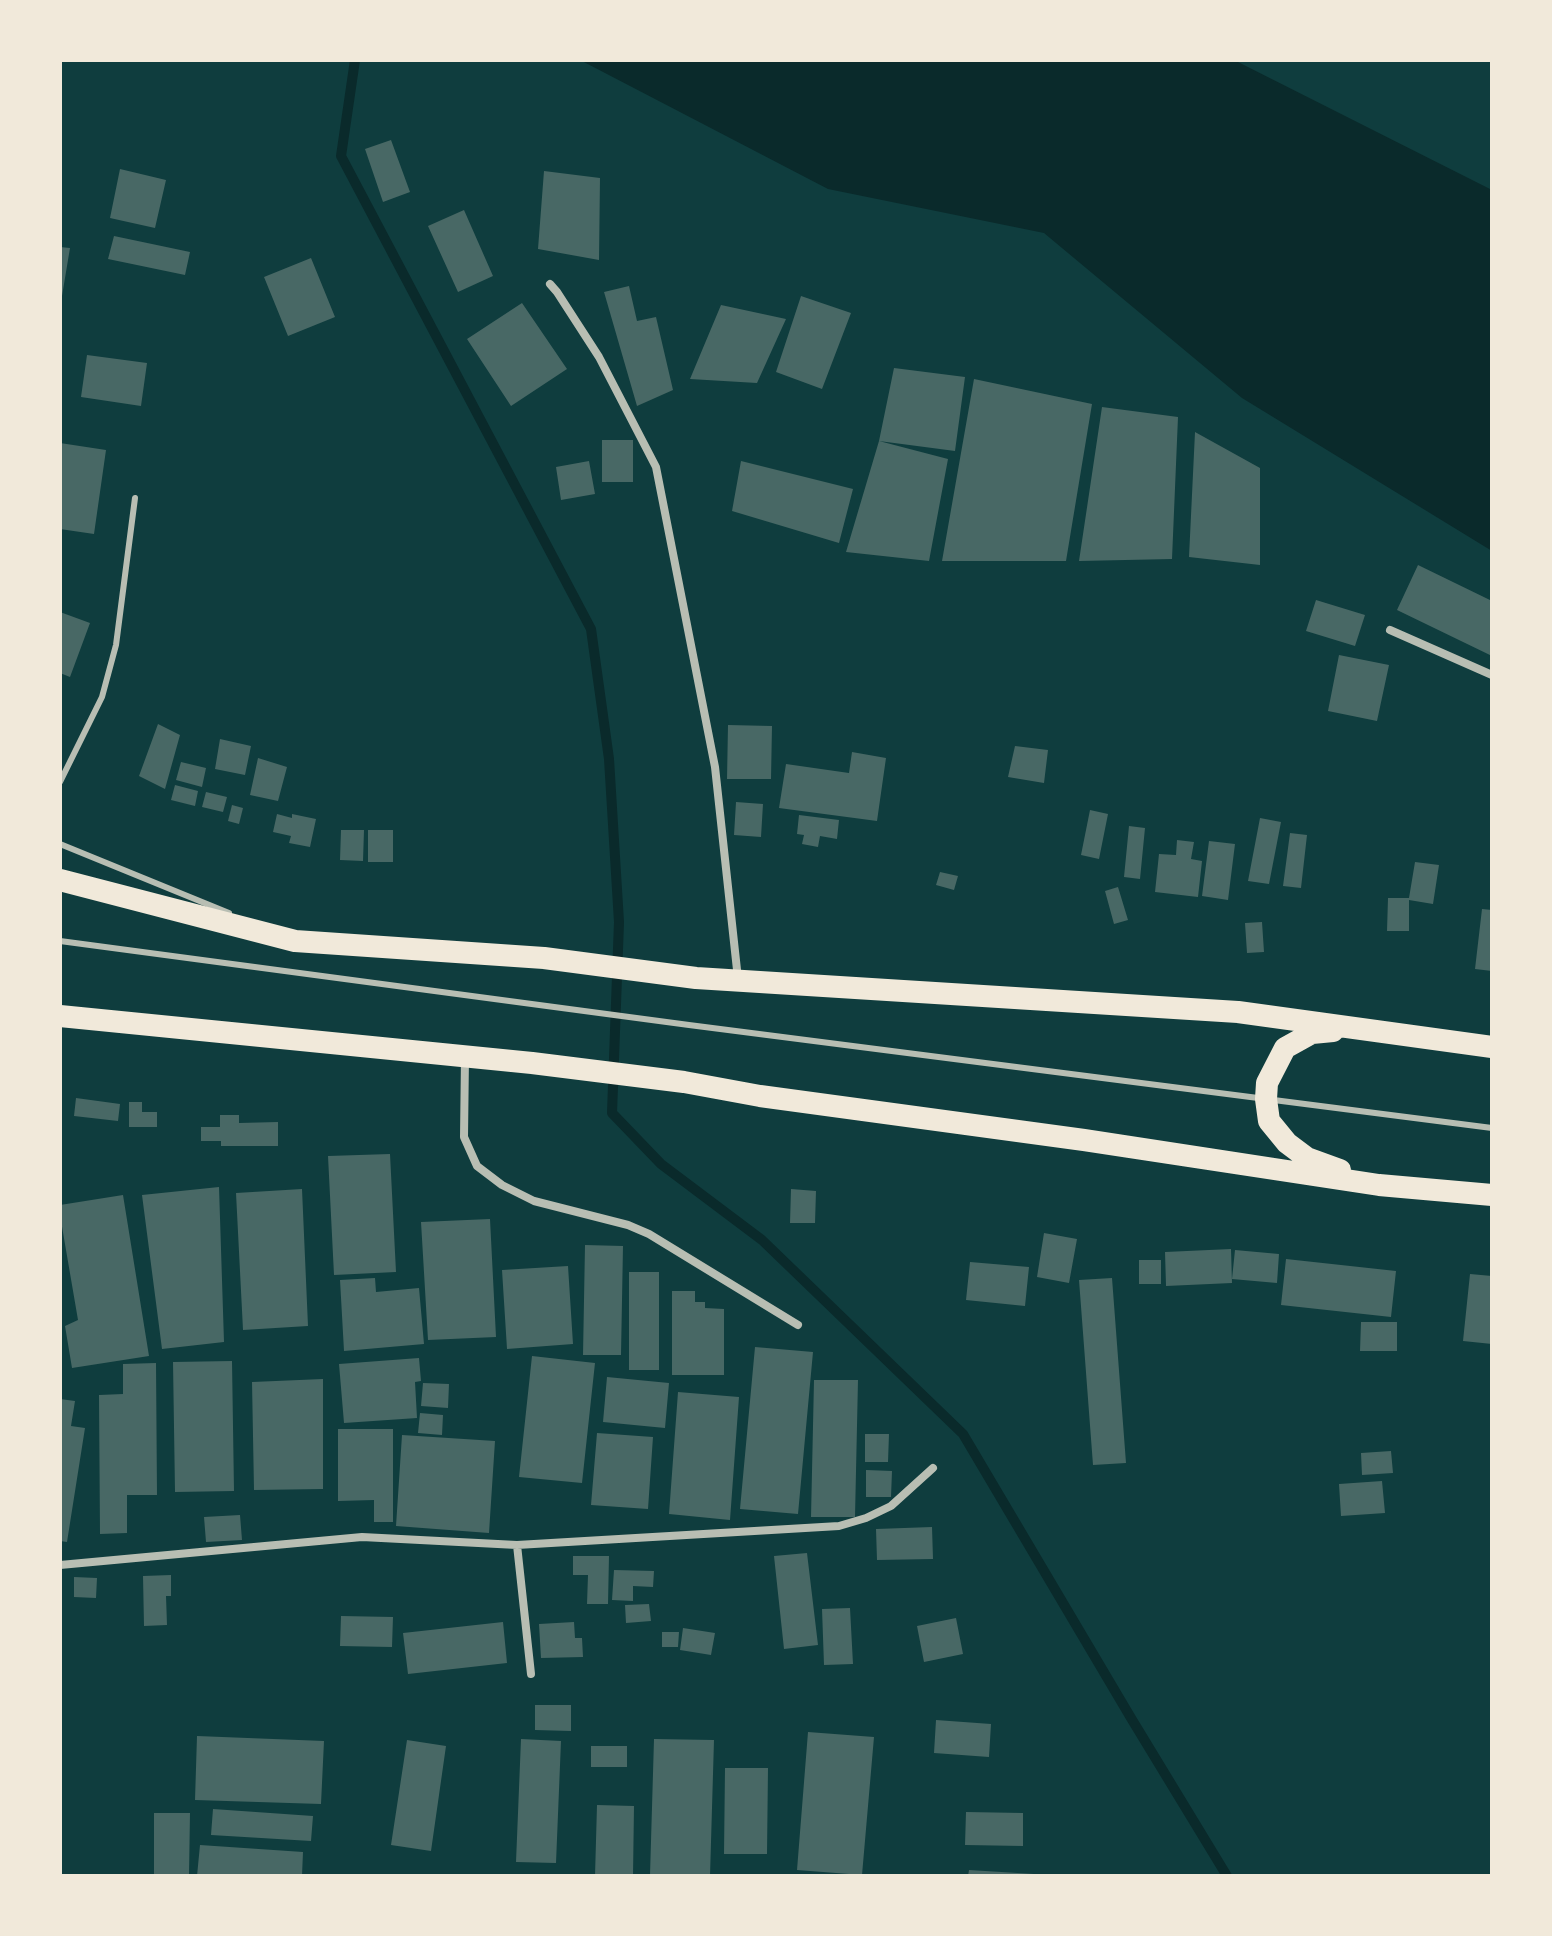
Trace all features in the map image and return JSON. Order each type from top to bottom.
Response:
[{"type":"highway","points":[[60,880],[295,941],[544,958],[696,978],[1238,1012],[1492,1047]]},
{"type":"highway","points":[[60,1016],[532,1063],[684,1082],[760,1096],[1084,1140],[1379,1185],[1492,1195]]},
{"type":"highway","points":[[1354,1029],[1312,1033],[1285,1048],[1267,1083],[1269,1121],[1287,1143],[1307,1158],[1379,1185]]},
{"type":"street","points":[[550,284],[599,357],[656,467],[715,767],[738,981]]},
{"type":"street","points":[[1390,630],[1492,675]]},
{"type":"street","points":[[465,1056],[464,1137],[477,1166],[502,1185],[534,1201],[628,1225],[649,1234],[798,1325]]},
{"type":"street","points":[[60,1565],[362,1537],[517,1545],[839,1526],[891,1506],[933,1468]]},
{"type":"street","points":[[517,1545],[531,1674]]},
{"type":"lane","points":[[60,782],[102,697],[116,645],[135,498]]},
{"type":"lane","points":[[60,844],[295,941]]},
{"type":"lane","points":[[60,941],[1492,1128]]},
{"type":"water","points":[[580,60],[1234,60],[1492,190],[1492,551],[1242,398],[1044,233],[828,189]]},
{"type":"building","points":[[391,140],[410,192],[383,202],[365,149]]},
{"type":"building","points":[[120,169],[166,180],[155,228],[110,218]]},
{"type":"building","points":[[544,171],[600,178],[599,260],[538,249]]},
{"type":"building","points":[[464,210],[493,276],[458,292],[428,226]]},
{"type":"building","points":[[114,236],[190,252],[185,275],[108,259]]},
{"type":"building","points":[[60,247],[70,248],[62,296],[60,296]]},
{"type":"building","points":[[311,258],[335,317],[288,336],[264,277]]},
{"type":"building","points":[[629,286],[637,321],[656,317],[673,390],[637,406],[604,292]]},
{"type":"building","points":[[801,296],[851,313],[822,389],[776,372]]},
{"type":"building","points":[[522,303],[567,369],[511,406],[467,339]]},
{"type":"building","points":[[721,305],[786,319],[757,383],[690,379]]},
{"type":"building","points":[[87,355],[147,363],[141,406],[81,397]]},
{"type":"building","points":[[894,368],[965,377],[955,451],[879,441]]},
{"type":"building","points":[[974,379],[1092,404],[1066,561],[942,561]]},
{"type":"building","points":[[1102,407],[1178,417],[1172,559],[1079,561]]},
{"type":"building","points":[[1195,432],[1260,468],[1260,565],[1189,557]]},
{"type":"building","points":[[602,440],[633,440],[633,482],[602,482]]},
{"type":"building","points":[[879,441],[948,459],[929,561],[846,552]]},
{"type":"building","points":[[60,443],[106,450],[94,534],[60,529]]},
{"type":"building","points":[[589,461],[595,494],[561,500],[556,467]]},
{"type":"building","points":[[741,461],[853,489],[839,543],[732,511]]},
{"type":"building","points":[[1418,565],[1492,601],[1492,656],[1397,610]]},
{"type":"building","points":[[1316,600],[1365,615],[1355,646],[1306,631]]},
{"type":"building","points":[[60,612],[90,623],[70,677],[60,673]]},
{"type":"building","points":[[1339,655],[1389,665],[1377,721],[1328,711]]},
{"type":"building","points":[[158,724],[180,735],[165,789],[139,776]]},
{"type":"building","points":[[728,725],[772,726],[771,779],[727,779]]},
{"type":"building","points":[[220,739],[251,746],[245,775],[215,769]]},
{"type":"building","points":[[1015,746],[1048,750],[1044,783],[1008,777]]},
{"type":"building","points":[[852,752],[886,758],[877,821],[779,808],[786,764],[849,773]]},
{"type":"building","points":[[258,758],[287,767],[278,801],[250,795]]},
{"type":"building","points":[[181,762],[206,768],[202,787],[176,780]]},
{"type":"building","points":[[175,785],[198,791],[195,806],[171,800]]},
{"type":"building","points":[[206,792],[227,797],[223,812],[202,807]]},
{"type":"building","points":[[736,802],[763,804],[761,837],[734,835]]},
{"type":"building","points":[[232,805],[243,808],[239,824],[228,821]]},
{"type":"building","points":[[1090,810],[1108,814],[1099,859],[1081,855]]},
{"type":"building","points":[[277,814],[316,819],[310,847],[289,843],[291,836],[273,832]]},
{"type":"building","points":[[799,815],[839,820],[837,839],[820,836],[818,847],[802,844],[804,835],[797,834]]},
{"type":"building","points":[[1260,818],[1281,822],[1269,884],[1248,881]]},
{"type":"building","points":[[1129,826],[1145,828],[1140,879],[1124,877]]},
{"type":"building","points":[[341,830],[364,830],[363,861],[340,860]]},
{"type":"building","points":[[368,830],[393,830],[393,862],[368,862]]},
{"type":"building","points":[[1290,833],[1307,835],[1301,888],[1283,886]]},
{"type":"building","points":[[1177,840],[1194,842],[1191,859],[1202,861],[1198,897],[1155,892],[1159,854],[1176,855]]},
{"type":"building","points":[[1209,841],[1235,844],[1228,900],[1202,896]]},
{"type":"building","points":[[1415,862],[1439,865],[1433,904],[1409,900],[1409,931],[1387,931],[1388,898],[1409,898]]},
{"type":"building","points":[[940,872],[958,876],[954,890],[936,885]]},
{"type":"building","points":[[1118,887],[1128,920],[1114,924],[1105,891]]},
{"type":"building","points":[[1482,909],[1492,910],[1492,971],[1475,969]]},
{"type":"building","points":[[1262,922],[1264,952],[1247,953],[1245,923]]},
{"type":"building","points":[[76,1098],[120,1104],[118,1121],[74,1116]]},
{"type":"building","points":[[129,1102],[142,1102],[142,1112],[157,1112],[157,1127],[129,1127]]},
{"type":"building","points":[[220,1115],[239,1115],[239,1123],[278,1122],[278,1146],[221,1146],[221,1141],[201,1141],[201,1127],[220,1127]]},
{"type":"building","points":[[390,1154],[396,1272],[334,1275],[328,1156]]},
{"type":"building","points":[[219,1187],[224,1342],[162,1349],[142,1195]]},
{"type":"building","points":[[302,1189],[308,1326],[243,1330],[236,1193]]},
{"type":"building","points":[[791,1189],[816,1191],[815,1223],[790,1223]]},
{"type":"building","points":[[123,1195],[149,1356],[72,1368],[65,1326],[78,1320],[60,1205]]},
{"type":"building","points":[[490,1219],[496,1337],[428,1340],[421,1222]]},
{"type":"building","points":[[1044,1233],[1077,1239],[1069,1283],[1037,1277]]},
{"type":"building","points":[[585,1245],[623,1246],[621,1355],[583,1355]]},
{"type":"building","points":[[1231,1249],[1232,1283],[1166,1286],[1165,1252]]},
{"type":"building","points":[[1235,1250],[1279,1254],[1277,1283],[1232,1279]]},
{"type":"building","points":[[1286,1259],[1396,1271],[1391,1317],[1281,1305]]},
{"type":"building","points":[[1139,1260],[1161,1260],[1161,1284],[1139,1284]]},
{"type":"building","points":[[970,1262],[1029,1267],[1025,1306],[966,1300]]},
{"type":"building","points":[[568,1266],[573,1344],[507,1349],[502,1270]]},
{"type":"building","points":[[629,1272],[659,1272],[659,1370],[629,1370]]},
{"type":"building","points":[[1470,1274],[1492,1276],[1492,1344],[1463,1341]]},
{"type":"building","points":[[375,1278],[376,1292],[419,1288],[424,1344],[344,1351],[340,1280]]},
{"type":"building","points":[[1112,1278],[1126,1463],[1093,1465],[1079,1280]]},
{"type":"building","points":[[672,1291],[695,1291],[695,1302],[705,1302],[705,1308],[724,1309],[724,1375],[672,1375]]},
{"type":"building","points":[[1361,1322],[1397,1322],[1397,1351],[1360,1351]]},
{"type":"building","points":[[755,1347],[813,1352],[798,1514],[740,1509]]},
{"type":"building","points":[[532,1356],[595,1363],[582,1483],[519,1477]]},
{"type":"building","points":[[419,1358],[421,1381],[415,1382],[417,1418],[344,1423],[339,1364]]},
{"type":"building","points":[[232,1361],[234,1491],[175,1492],[173,1362]]},
{"type":"building","points":[[156,1363],[157,1495],[127,1495],[127,1533],[100,1534],[99,1395],[123,1394],[123,1364]]},
{"type":"building","points":[[607,1377],[669,1383],[665,1428],[603,1422]]},
{"type":"building","points":[[323,1379],[323,1489],[254,1490],[252,1382]]},
{"type":"building","points":[[814,1380],[858,1380],[855,1517],[811,1517]]},
{"type":"building","points":[[423,1383],[449,1384],[448,1408],[421,1406]]},
{"type":"building","points":[[678,1392],[739,1397],[730,1520],[669,1514]]},
{"type":"building","points":[[60,1399],[75,1401],[71,1426],[85,1428],[67,1542],[60,1541]]},
{"type":"building","points":[[420,1413],[443,1415],[442,1435],[418,1433]]},
{"type":"building","points":[[338,1429],[393,1429],[393,1522],[374,1522],[374,1500],[338,1501]]},
{"type":"building","points":[[597,1433],[653,1437],[648,1509],[591,1505]]},
{"type":"building","points":[[865,1434],[889,1434],[888,1462],[865,1462]]},
{"type":"building","points":[[402,1435],[495,1441],[489,1533],[396,1526]]},
{"type":"building","points":[[1391,1451],[1393,1473],[1362,1475],[1361,1453]]},
{"type":"building","points":[[866,1470],[892,1471],[891,1497],[866,1497]]},
{"type":"building","points":[[1382,1481],[1385,1513],[1341,1516],[1339,1484]]},
{"type":"building","points":[[240,1515],[242,1540],[206,1542],[204,1517]]},
{"type":"building","points":[[932,1527],[933,1559],[877,1560],[876,1529]]},
{"type":"building","points":[[807,1553],[818,1645],[784,1649],[774,1556]]},
{"type":"building","points":[[573,1556],[609,1556],[608,1604],[587,1604],[588,1575],[573,1575]]},
{"type":"building","points":[[614,1570],[654,1571],[653,1587],[633,1586],[633,1601],[612,1600]]},
{"type":"building","points":[[171,1575],[171,1596],[166,1596],[167,1625],[144,1626],[143,1576]]},
{"type":"building","points":[[74,1577],[97,1578],[96,1598],[74,1597]]},
{"type":"building","points":[[649,1604],[651,1621],[626,1623],[625,1605]]},
{"type":"building","points":[[850,1608],[853,1664],[824,1665],[822,1609]]},
{"type":"building","points":[[341,1616],[393,1617],[392,1647],[340,1646]]},
{"type":"building","points":[[956,1618],[963,1654],[924,1662],[917,1626]]},
{"type":"building","points":[[503,1622],[507,1663],[408,1674],[403,1633]]},
{"type":"building","points":[[574,1622],[575,1638],[582,1638],[583,1657],[541,1658],[539,1624]]},
{"type":"building","points":[[683,1628],[715,1633],[711,1655],[680,1650]]},
{"type":"building","points":[[662,1632],[679,1632],[678,1647],[662,1647]]},
{"type":"building","points":[[535,1705],[571,1705],[571,1731],[535,1730]]},
{"type":"building","points":[[936,1720],[991,1724],[989,1757],[934,1753]]},
{"type":"building","points":[[808,1732],[874,1737],[862,1875],[797,1870]]},
{"type":"building","points":[[197,1736],[324,1741],[321,1804],[195,1800]]},
{"type":"building","points":[[521,1739],[561,1741],[556,1863],[516,1862]]},
{"type":"building","points":[[654,1739],[714,1740],[710,1876],[650,1875]]},
{"type":"building","points":[[407,1740],[446,1746],[431,1851],[391,1845]]},
{"type":"building","points":[[591,1746],[627,1746],[627,1767],[591,1767]]},
{"type":"building","points":[[725,1768],[768,1768],[767,1854],[724,1854]]},
{"type":"building","points":[[597,1805],[634,1806],[633,1876],[595,1876]]},
{"type":"building","points":[[213,1809],[313,1816],[311,1841],[211,1835]]},
{"type":"building","points":[[966,1812],[1023,1813],[1023,1846],[965,1845]]},
{"type":"building","points":[[154,1813],[190,1813],[189,1876],[154,1876]]},
{"type":"building","points":[[200,1845],[303,1852],[302,1876],[197,1876]]},
{"type":"building","points":[[969,1870],[1034,1874],[1034,1876],[968,1876]]},
{"type":"waterway","points":[[355,60],[341,156],[591,629],[609,759],[619,922],[612,1113],[661,1164],[762,1240],[963,1434],[1227,1876]]}]
